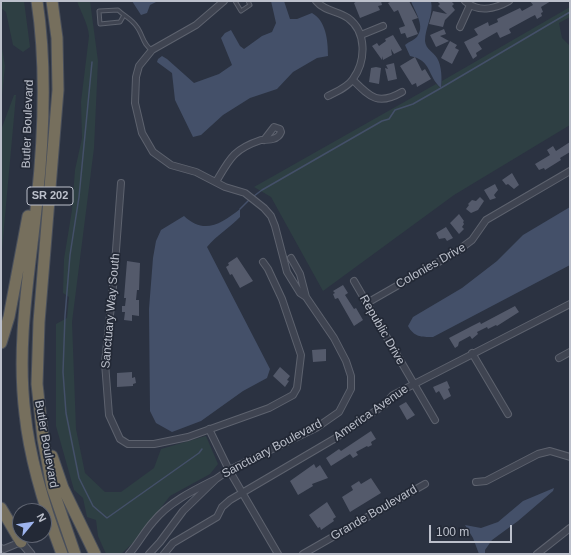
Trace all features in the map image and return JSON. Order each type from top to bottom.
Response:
[{"type":"highway","name":"Butler Boulevard","points":[[37,1],[43,66],[42,131],[37,200],[26,286],[23,336],[25,414],[40,488],[62,554]]},
{"type":"highway","name":"Butler Boulevard","points":[[52,1],[57,38],[58,90],[39,322],[37,384],[43,438],[52,487],[75,554]]},
{"type":"highway","points":[[1,343],[12,302],[42,131]]},
{"type":"highway","points":[[39,322],[46,422],[53,460],[63,488],[95,554]]},
{"type":"highway","points":[[1,508],[12,528]]},
{"type":"street","name":"Sanctuary Boulevard","points":[[129,554],[153,522],[166,508],[190,492],[216,479],[229,470],[316,428],[339,412],[351,389],[351,376],[346,361],[334,338],[287,272],[271,216],[264,208],[245,193],[216,182],[196,172],[171,165],[154,152],[142,133],[135,103],[136,77],[139,66],[152,50],[196,25],[224,1]]},
{"type":"street","points":[[316,1],[326,9],[348,18],[361,35],[363,48],[359,69],[353,80],[328,96]]},
{"type":"street","points":[[460,27],[467,3],[485,9],[494,8],[509,1]]},
{"type":"street","points":[[361,35],[383,26]]},
{"type":"street","points":[[353,80],[367,95],[376,99],[394,96],[402,92]]},
{"type":"street","points":[[216,182],[232,157],[242,147],[264,140]]},
{"type":"street","name":"Colonies Drive","points":[[367,303],[462,248],[472,240],[481,225],[486,220],[570,171]]},
{"type":"street","name":"Sanctuary Way South","points":[[121,183],[105,363],[109,415],[120,438],[128,444],[154,444],[188,437],[268,408],[293,395],[297,388],[301,356],[282,298],[263,262]]},
{"type":"street","name":"Sanctuary Boulevard","points":[[282,251],[291,258],[300,274],[306,297]]},
{"type":"street","name":"Republic Drive","points":[[354,281],[415,383],[435,420]]},
{"type":"street","name":"America Avenue","points":[[164,554],[173,543],[216,517],[226,503],[334,439],[384,405],[393,395],[472,353],[570,304]]},
{"type":"street","points":[[559,358],[570,352]]},
{"type":"street","points":[[472,353],[508,414]]},
{"type":"street","points":[[209,429],[229,470],[278,554]]},
{"type":"street","points":[[476,482],[486,481],[538,454],[550,451],[570,457]]},
{"type":"street","name":"Sanctuary Boulevard","points":[[149,554],[183,511],[216,479]]},
{"type":"street","name":"Grande Boulevard","points":[[303,554],[424,484]]},
{"type":"street","points":[[537,554],[570,528]]},
{"type":"street","points":[[1,548],[17,543]]},
{"type":"street","points":[[21,543],[31,554]]},
{"type":"lane","points":[[236,1],[241,11],[250,5],[248,1]]},
{"type":"lane","points":[[124,15],[120,22],[100,24],[99,11],[118,10],[131,19],[138,28],[148,47],[152,50]]},
{"type":"shaded area","points":[[1,1],[24,1],[30,47],[23,52],[13,45],[6,12],[1,8]]},
{"type":"shaded area","points":[[77,1],[90,1],[98,61],[94,148],[72,322],[76,429],[85,473],[105,492],[121,492],[154,468],[161,449],[206,436],[218,464],[210,474],[170,496],[134,542],[121,554],[106,554],[98,536],[96,520],[87,517],[83,498],[74,490],[56,426],[56,324],[67,318],[69,297],[63,293],[64,259],[72,210],[75,170],[82,138],[81,102],[89,36],[86,22]]},
{"type":"shaded area","points":[[570,7],[570,17],[559,23],[562,38],[570,46],[570,125],[454,195],[323,291],[271,197],[254,187],[436,84],[441,88],[442,81]]},
{"type":"shaded area","points":[[1,42],[5,66],[1,105]]},
{"type":"shaded area","points":[[14,95],[16,95],[1,260],[1,130]]},
{"type":"water","points":[[132,1],[158,1],[150,5],[147,13],[141,15]]},
{"type":"water","points":[[271,1],[284,1],[290,19],[297,19],[312,13],[317,16],[325,32],[328,56],[317,58],[293,72],[277,89],[250,98],[223,115],[201,135],[193,137],[175,100],[172,73],[157,62],[158,59],[162,56],[167,59],[194,83],[219,74],[232,65],[221,38],[225,33],[231,30],[240,46],[244,49],[262,36],[272,32],[276,23]]},
{"type":"water","points":[[411,1],[431,1],[432,6],[425,41],[428,48],[439,61],[442,81],[441,88],[433,78],[426,65],[417,58],[410,56],[405,45],[416,38],[420,31],[420,22]]},
{"type":"water","points":[[570,207],[570,265],[433,337],[418,336],[410,330],[408,326],[413,317],[462,288],[497,261],[523,235]]},
{"type":"water","points":[[240,209],[240,217],[207,247],[270,369],[267,378],[243,391],[201,421],[172,432],[156,423],[150,411],[149,309],[153,258],[156,241],[161,230],[184,216],[191,222],[205,226],[219,223]]},
{"type":"water","points":[[554,488],[553,491],[518,521],[492,540],[485,550],[485,554],[479,554],[473,538],[465,525],[481,528],[498,522],[523,501]]},
{"type":"building","points":[[357,1],[381,1],[382,5],[378,6],[380,10],[360,18],[354,3]]},
{"type":"building","points":[[392,1],[409,1],[418,18],[412,20],[418,34],[407,38],[405,33],[401,34],[399,28],[405,26],[398,10],[394,12],[388,3]]},
{"type":"building","points":[[437,1],[451,1],[454,4],[452,6],[455,10],[445,20],[443,27],[429,24],[433,11],[447,14],[438,6],[440,4]]},
{"type":"building","points":[[530,1],[551,1],[541,7],[543,12],[541,13],[542,16],[537,19],[535,15],[509,29],[511,33],[500,38],[497,32],[478,43],[482,49],[476,53],[477,56],[473,59],[464,42],[478,35],[474,29],[488,22],[489,26],[498,22],[497,19],[520,8],[522,11],[533,5]]},
{"type":"building","points":[[444,29],[446,34],[440,36],[449,41],[436,47],[430,35]]},
{"type":"building","points":[[393,35],[402,50],[394,54],[391,49],[392,55],[383,60],[383,56],[382,60],[372,46],[377,43],[379,46],[386,41],[385,39]]},
{"type":"building","points":[[450,41],[457,45],[455,48],[459,50],[452,64],[441,58]]},
{"type":"building","points":[[415,57],[422,71],[425,69],[431,79],[417,87],[416,83],[412,85],[400,66]]},
{"type":"building","points":[[394,63],[397,79],[388,81],[385,68],[388,69],[386,65]]},
{"type":"building","points":[[371,68],[381,68],[379,84],[369,82]]},
{"type":"building","points":[[570,142],[570,152],[560,158],[561,160],[545,170],[544,168],[539,170],[535,164],[550,155],[547,150],[553,146],[556,151]]},
{"type":"building","points":[[512,173],[519,185],[514,189],[508,184],[506,185],[502,180]]},
{"type":"building","points":[[495,184],[498,190],[494,195],[496,198],[490,200],[484,190]]},
{"type":"building","points":[[480,197],[484,201],[478,210],[471,213],[466,209],[472,200],[476,201]]},
{"type":"building","points":[[459,214],[464,221],[462,227],[464,229],[459,234],[450,223]]},
{"type":"building","points":[[446,227],[453,238],[447,241],[445,238],[439,239],[436,233]]},
{"type":"building","points":[[237,257],[253,281],[240,288],[226,267],[229,265],[228,263]]},
{"type":"building","points":[[127,261],[140,263],[139,290],[137,290],[136,300],[139,300],[139,316],[132,315],[132,321],[124,320],[125,312],[122,312],[122,306],[125,306],[126,298],[124,298]]},
{"type":"building","points":[[343,285],[348,293],[345,295],[354,309],[356,308],[363,320],[354,326],[338,298],[335,299],[333,294],[335,293],[333,291]]},
{"type":"building","points":[[515,306],[519,312],[497,326],[496,325],[488,329],[487,327],[477,332],[478,334],[472,339],[470,336],[459,342],[458,346],[455,348],[449,338],[480,322],[481,324]]},
{"type":"building","points":[[326,349],[326,361],[313,362],[312,350]]},
{"type":"building","points":[[280,367],[290,376],[285,387],[273,376]]},
{"type":"building","points":[[132,372],[132,378],[135,377],[136,383],[133,384],[133,386],[117,387],[117,373]]},
{"type":"building","points":[[447,381],[451,396],[444,400],[439,391],[436,393],[433,387]]},
{"type":"building","points":[[406,402],[415,415],[407,420],[399,406]]},
{"type":"building","points":[[371,431],[376,439],[371,442],[372,445],[356,452],[358,455],[353,458],[350,454],[331,466],[326,458],[339,449],[341,451]]},
{"type":"building","points":[[314,464],[316,468],[320,465],[328,478],[312,484],[313,486],[298,495],[290,481]]},
{"type":"building","points":[[371,478],[381,493],[350,512],[342,497],[353,490],[351,486],[359,481],[361,484]]},
{"type":"building","points":[[327,502],[336,517],[333,519],[334,521],[321,530],[309,515]]},
{"type":"waterway","points":[[254,196],[382,121],[389,119],[395,110],[413,104],[570,12]]},
{"type":"waterway","points":[[92,62],[79,197],[70,255],[65,316],[63,372],[66,413],[79,478],[93,506],[107,518],[199,453],[202,449]]},
{"type":"waterway","points":[[240,209],[249,200]]}]
